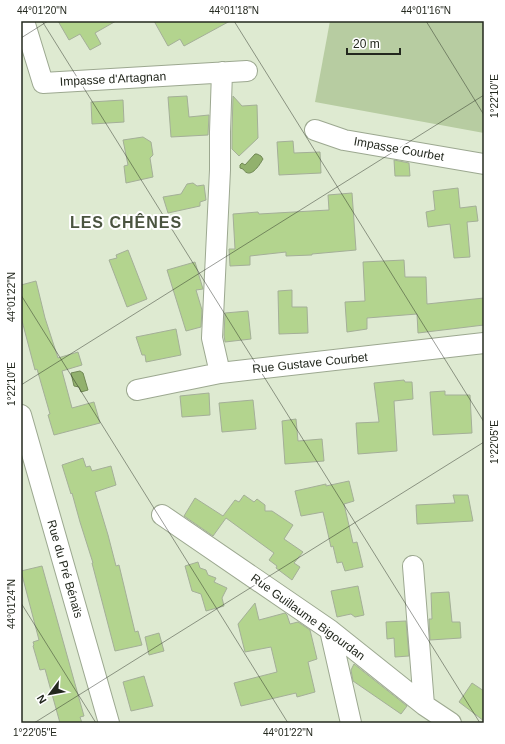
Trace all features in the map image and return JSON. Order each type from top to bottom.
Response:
[{"type":"street","name":"Impasse d'Artagnan","points":[[24,21],[43,82],[247,71]]},
{"type":"street","points":[[220,373],[212,338],[220,170],[222,72]]},
{"type":"street","name":"Impasse Courbet","points":[[315,130],[344,140],[484,164]]},
{"type":"street","name":"Rue Gustave Courbet","points":[[137,390],[220,373],[484,343]]},
{"type":"street","name":"Rue du Pré Bénaïs","points":[[21,415],[109,723]]},
{"type":"street","name":"Rue Guillaume Bigourdan","points":[[162,515],[330,630],[424,705],[451,723]]},
{"type":"street","points":[[413,566],[424,705]]},
{"type":"street","points":[[330,630],[351,723]]},
{"type":"shaded area","points":[[330,21],[484,21],[484,133],[315,102]]},
{"type":"shaded area","points":[[255,154],[261,156],[263,159],[254,171],[249,173],[240,168],[242,163],[245,165]]},
{"type":"shaded area","points":[[80,371],[83,373],[88,390],[81,392],[79,387],[74,386],[71,373]]},
{"type":"building","points":[[58,21],[116,21],[95,33],[101,44],[90,50],[80,34],[69,40]]},
{"type":"building","points":[[154,21],[230,21],[184,46],[180,39],[168,46]]},
{"type":"building","points":[[187,96],[189,117],[209,115],[208,135],[171,137],[168,97]]},
{"type":"building","points":[[233,96],[242,106],[257,105],[258,138],[239,156],[232,149]]},
{"type":"building","points":[[123,100],[124,122],[92,124],[91,102]]},
{"type":"building","points":[[143,137],[151,142],[153,155],[150,158],[153,177],[126,183],[124,166],[128,165],[123,140]]},
{"type":"building","points":[[293,141],[294,153],[320,152],[321,173],[279,175],[277,142]]},
{"type":"building","points":[[394,160],[409,163],[410,176],[395,176]]},
{"type":"building","points":[[193,183],[197,186],[204,185],[206,200],[200,202],[200,206],[168,213],[163,197],[181,194],[187,184]]},
{"type":"building","points":[[458,188],[460,208],[476,206],[478,221],[467,222],[470,257],[454,258],[450,224],[428,227],[426,212],[435,210],[433,191]]},
{"type":"building","points":[[352,193],[356,250],[312,255],[286,256],[286,252],[250,256],[250,265],[230,266],[229,249],[235,249],[233,214],[329,210],[328,195]]},
{"type":"building","points":[[128,250],[147,299],[127,307],[109,260],[117,258],[116,255]]},
{"type":"building","points":[[404,260],[405,277],[426,277],[427,304],[484,298],[484,325],[418,333],[417,314],[367,318],[367,329],[347,332],[345,302],[365,301],[363,262]]},
{"type":"building","points":[[195,262],[203,289],[196,290],[202,310],[201,327],[186,331],[167,270]]},
{"type":"building","points":[[36,281],[45,318],[58,358],[78,352],[82,365],[62,371],[72,408],[94,402],[100,423],[54,435],[48,415],[50,414],[37,369],[35,370],[21,317],[21,285]]},
{"type":"building","points":[[292,290],[292,307],[307,307],[308,333],[279,334],[278,291]]},
{"type":"building","points":[[248,311],[251,339],[225,342],[225,313]]},
{"type":"building","points":[[176,329],[181,355],[146,362],[145,355],[142,355],[136,337]]},
{"type":"building","points":[[404,380],[405,382],[412,382],[413,399],[394,401],[397,451],[358,454],[356,423],[379,422],[374,383]]},
{"type":"building","points":[[445,391],[445,395],[470,395],[472,433],[433,435],[430,392]]},
{"type":"building","points":[[209,393],[210,415],[182,417],[180,396]]},
{"type":"building","points":[[253,400],[256,429],[222,432],[219,403]]},
{"type":"building","points":[[296,419],[298,441],[322,439],[324,461],[285,464],[282,421]]},
{"type":"building","points":[[83,458],[86,467],[90,466],[92,471],[111,466],[116,485],[95,492],[116,566],[119,565],[135,632],[138,631],[142,645],[115,651],[93,563],[62,465]]},
{"type":"building","points":[[349,481],[354,501],[344,504],[353,543],[357,542],[363,567],[345,571],[342,562],[337,563],[333,546],[331,547],[323,512],[301,516],[295,491],[326,484],[326,486]]},
{"type":"building","points":[[244,495],[254,502],[257,499],[265,505],[265,511],[272,511],[293,525],[284,539],[303,552],[294,563],[300,567],[292,580],[276,568],[277,566],[269,560],[274,553],[226,518],[213,536],[184,516],[195,498],[223,516],[235,500],[239,502]]},
{"type":"building","points":[[453,495],[468,495],[473,521],[417,524],[416,505],[455,503]]},
{"type":"building","points":[[198,562],[200,568],[206,570],[208,575],[216,578],[214,582],[227,588],[222,598],[224,606],[206,611],[201,594],[192,591],[185,566]]},
{"type":"building","points":[[42,566],[84,716],[80,717],[82,723],[60,723],[45,669],[40,670],[33,646],[33,642],[39,640],[21,571]]},
{"type":"building","points":[[358,586],[364,615],[355,617],[351,614],[337,617],[331,591]]},
{"type":"building","points":[[449,592],[452,622],[460,622],[461,638],[430,640],[429,619],[432,619],[431,593]]},
{"type":"building","points":[[255,603],[259,620],[285,613],[290,624],[298,622],[310,630],[317,659],[308,662],[315,692],[297,697],[296,693],[241,706],[234,683],[277,672],[271,647],[245,652],[238,624]]},
{"type":"building","points":[[406,621],[409,656],[395,657],[394,638],[387,639],[386,622]]},
{"type":"building","points":[[159,633],[164,651],[149,655],[145,637]]},
{"type":"building","points":[[354,664],[407,706],[401,714],[353,681],[351,670]]},
{"type":"building","points":[[144,676],[153,706],[131,711],[123,682]]},
{"type":"building","points":[[472,683],[484,691],[484,721],[459,702]]},
{"type":"district","name":"LES CHÊNES","points":[[126,222]]}]
